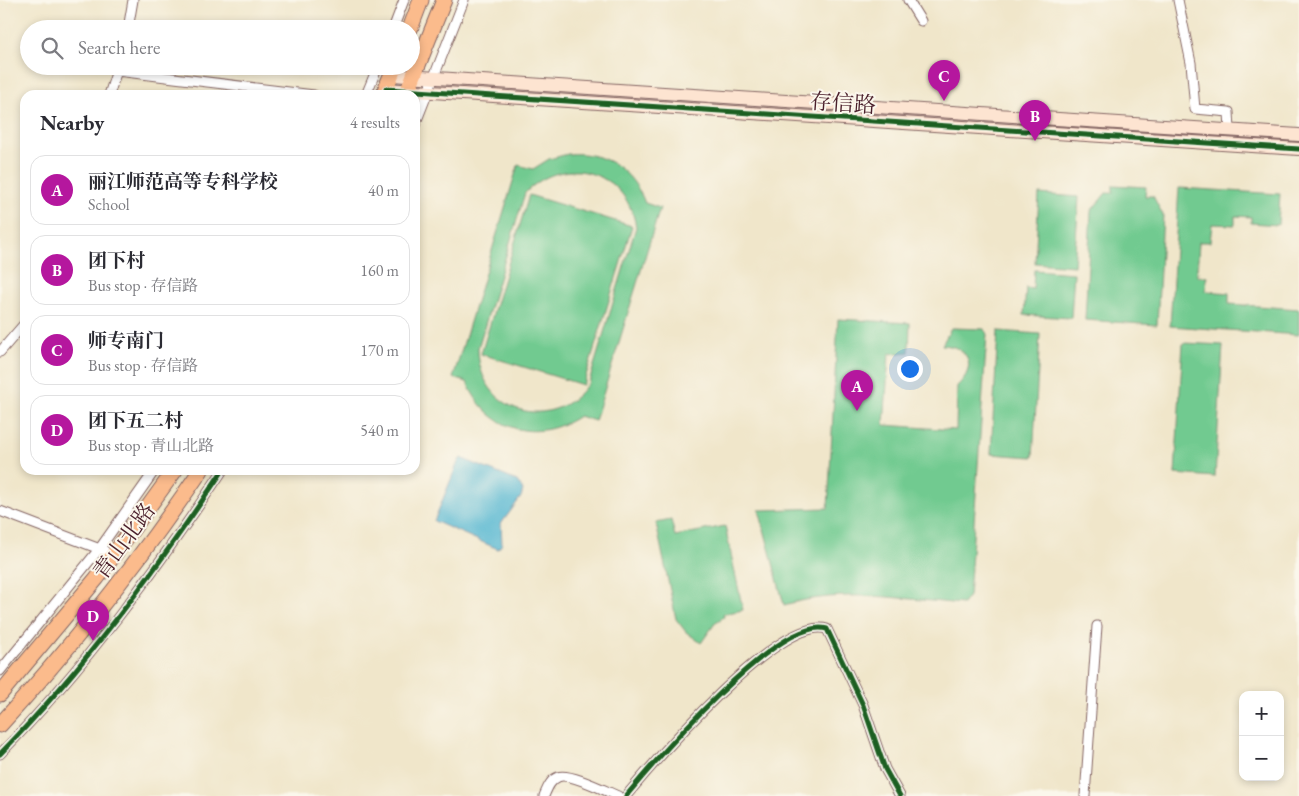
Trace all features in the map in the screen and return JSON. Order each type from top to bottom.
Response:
[{"type":"main road","points":[[413,20],[421,0]]},
{"type":"main road","points":[[420,61],[444,0]]},
{"type":"main road","points":[[410,87],[415,75]]},
{"type":"main road","name":"青山北路","points":[[0,694],[71,611],[114,556],[171,475]]},
{"type":"main road","name":"青山北路","points":[[0,725],[103,604],[197,475]]},
{"type":"street","points":[[130,20],[133,0]]},
{"type":"street","points":[[396,20],[404,0]]},
{"type":"street","points":[[420,112],[464,0]]},
{"type":"street","points":[[908,0],[920,21]]},
{"type":"street","points":[[1178,0],[1191,63],[1195,109],[1229,112],[1230,130]]},
{"type":"street","points":[[111,90],[116,75]]},
{"type":"street","points":[[169,75],[278,90]]},
{"type":"street","points":[[368,90],[374,75]]},
{"type":"street","name":"存信路","points":[[410,87],[434,78],[1299,135]]},
{"type":"street","name":"存信路","points":[[389,81],[428,92],[1299,149]]},
{"type":"street","points":[[0,352],[20,329]]},
{"type":"street","points":[[0,671],[99,549],[151,475]]},
{"type":"street","points":[[0,754],[49,701],[116,619],[174,542],[220,475]]},
{"type":"street","points":[[0,510],[114,556]]},
{"type":"street","points":[[1085,796],[1097,626]]},
{"type":"street","points":[[626,796],[667,748],[755,662],[790,639],[821,628],[827,630],[863,705],[885,769],[900,796]]},
{"type":"street","points":[[544,796],[556,778],[565,775],[618,796]]},
{"type":"green space","points":[[568,154],[581,154],[605,159],[624,172],[633,181],[645,203],[660,208],[595,421],[579,416],[562,425],[546,430],[530,431],[514,428],[500,421],[487,412],[467,382],[453,378],[518,165],[533,169],[549,159]],"holes":[[[580,171],[591,174],[618,189],[630,206],[636,227],[589,382],[574,399],[556,409],[538,412],[520,410],[504,402],[490,388],[481,370],[478,348],[525,193],[537,183],[557,173]]]},
{"type":"green space","points":[[1113,185],[1146,187],[1145,196],[1153,196],[1163,215],[1157,325],[1085,320],[1091,211],[1106,193],[1113,193]]},
{"type":"green space","points":[[1179,188],[1280,194],[1278,225],[1251,223],[1251,217],[1235,216],[1235,225],[1212,224],[1210,242],[1199,242],[1197,276],[1207,277],[1206,291],[1229,293],[1229,304],[1299,309],[1299,335],[1170,326]]},
{"type":"green space","points":[[1039,194],[1079,197],[1074,266],[1035,263]]},
{"type":"green space","points":[[529,195],[632,226],[583,385],[481,354]]},
{"type":"green space","points":[[1034,270],[1074,273],[1071,318],[1024,315],[1026,288],[1033,289]]},
{"type":"green space","points":[[838,319],[910,323],[909,352],[889,354],[884,425],[956,430],[957,386],[967,372],[969,365],[968,359],[959,349],[942,345],[951,328],[984,329],[987,334],[969,596],[963,604],[873,596],[851,596],[828,597],[784,605],[759,510],[828,508]]},
{"type":"green space","points":[[998,331],[1040,334],[1033,457],[991,454]]},
{"type":"green space","points":[[1183,343],[1223,345],[1215,477],[1175,474]]},
{"type":"green space","points":[[671,520],[675,536],[725,526],[743,610],[723,614],[724,617],[716,622],[701,643],[686,632],[676,619],[656,523]]},
{"type":"water","points":[[461,458],[517,481],[523,490],[521,497],[501,524],[502,544],[498,549],[434,521]]},
{"type":"cycle path","points":[[386,89],[401,90]]},
{"type":"cycle path","points":[[420,91],[1299,149]]},
{"type":"cycle path","points":[[0,754],[90,653],[172,544],[220,475]]},
{"type":"cycle path","points":[[626,796],[690,724],[750,666],[780,644],[806,631],[827,629],[863,705],[885,769],[900,796]]},
{"type":"place","name":"师专南门","points":[[944,101]]},
{"type":"place","name":"团下村","points":[[1035,141]]},
{"type":"place","name":"丽江师范高等专科学校","points":[[857,411]]},
{"type":"place","name":"团下五二村","points":[[93,641]]}]
